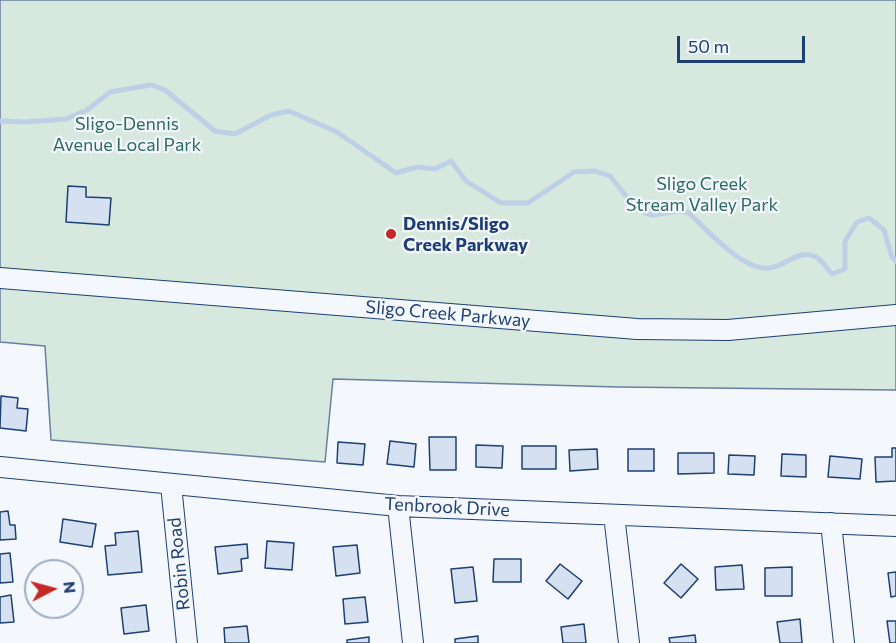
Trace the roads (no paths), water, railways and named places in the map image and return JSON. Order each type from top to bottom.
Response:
[{"type":"street","name":"Sligo Creek Parkway","points":[[0,278],[637,329],[728,330],[896,315]]},
{"type":"street","name":"Tenbrook Drive","points":[[0,467],[398,506],[896,526]]},
{"type":"street","name":"Robin Road","points":[[171,485],[187,643]]},
{"type":"street","points":[[398,506],[414,643]]},
{"type":"street","points":[[614,515],[629,643]]},
{"type":"street","points":[[831,523],[844,643]]},
{"type":"waterway","points":[[0,121],[66,119],[87,110],[110,92],[151,85],[165,90],[215,131],[235,134],[271,115],[289,111],[337,132],[396,173],[417,167],[435,169],[451,161],[466,181],[501,203],[528,203],[574,172],[595,171],[610,176],[626,196],[645,213],[653,215],[680,211],[689,213],[733,254],[743,261],[763,268],[770,268],[796,257],[809,255],[818,258],[832,274],[845,269],[845,241],[857,222],[869,218],[884,230],[892,257],[896,261]]},
{"type":"place","name":"Dennis/Sligo Creek Parkway","points":[[391,234]]},
{"type":"park label","name":"Sligo-Dennis Avenue Local Park","points":[[127,134]]},
{"type":"park label","name":"Sligo Creek Stream Valley Park","points":[[702,194]]}]
